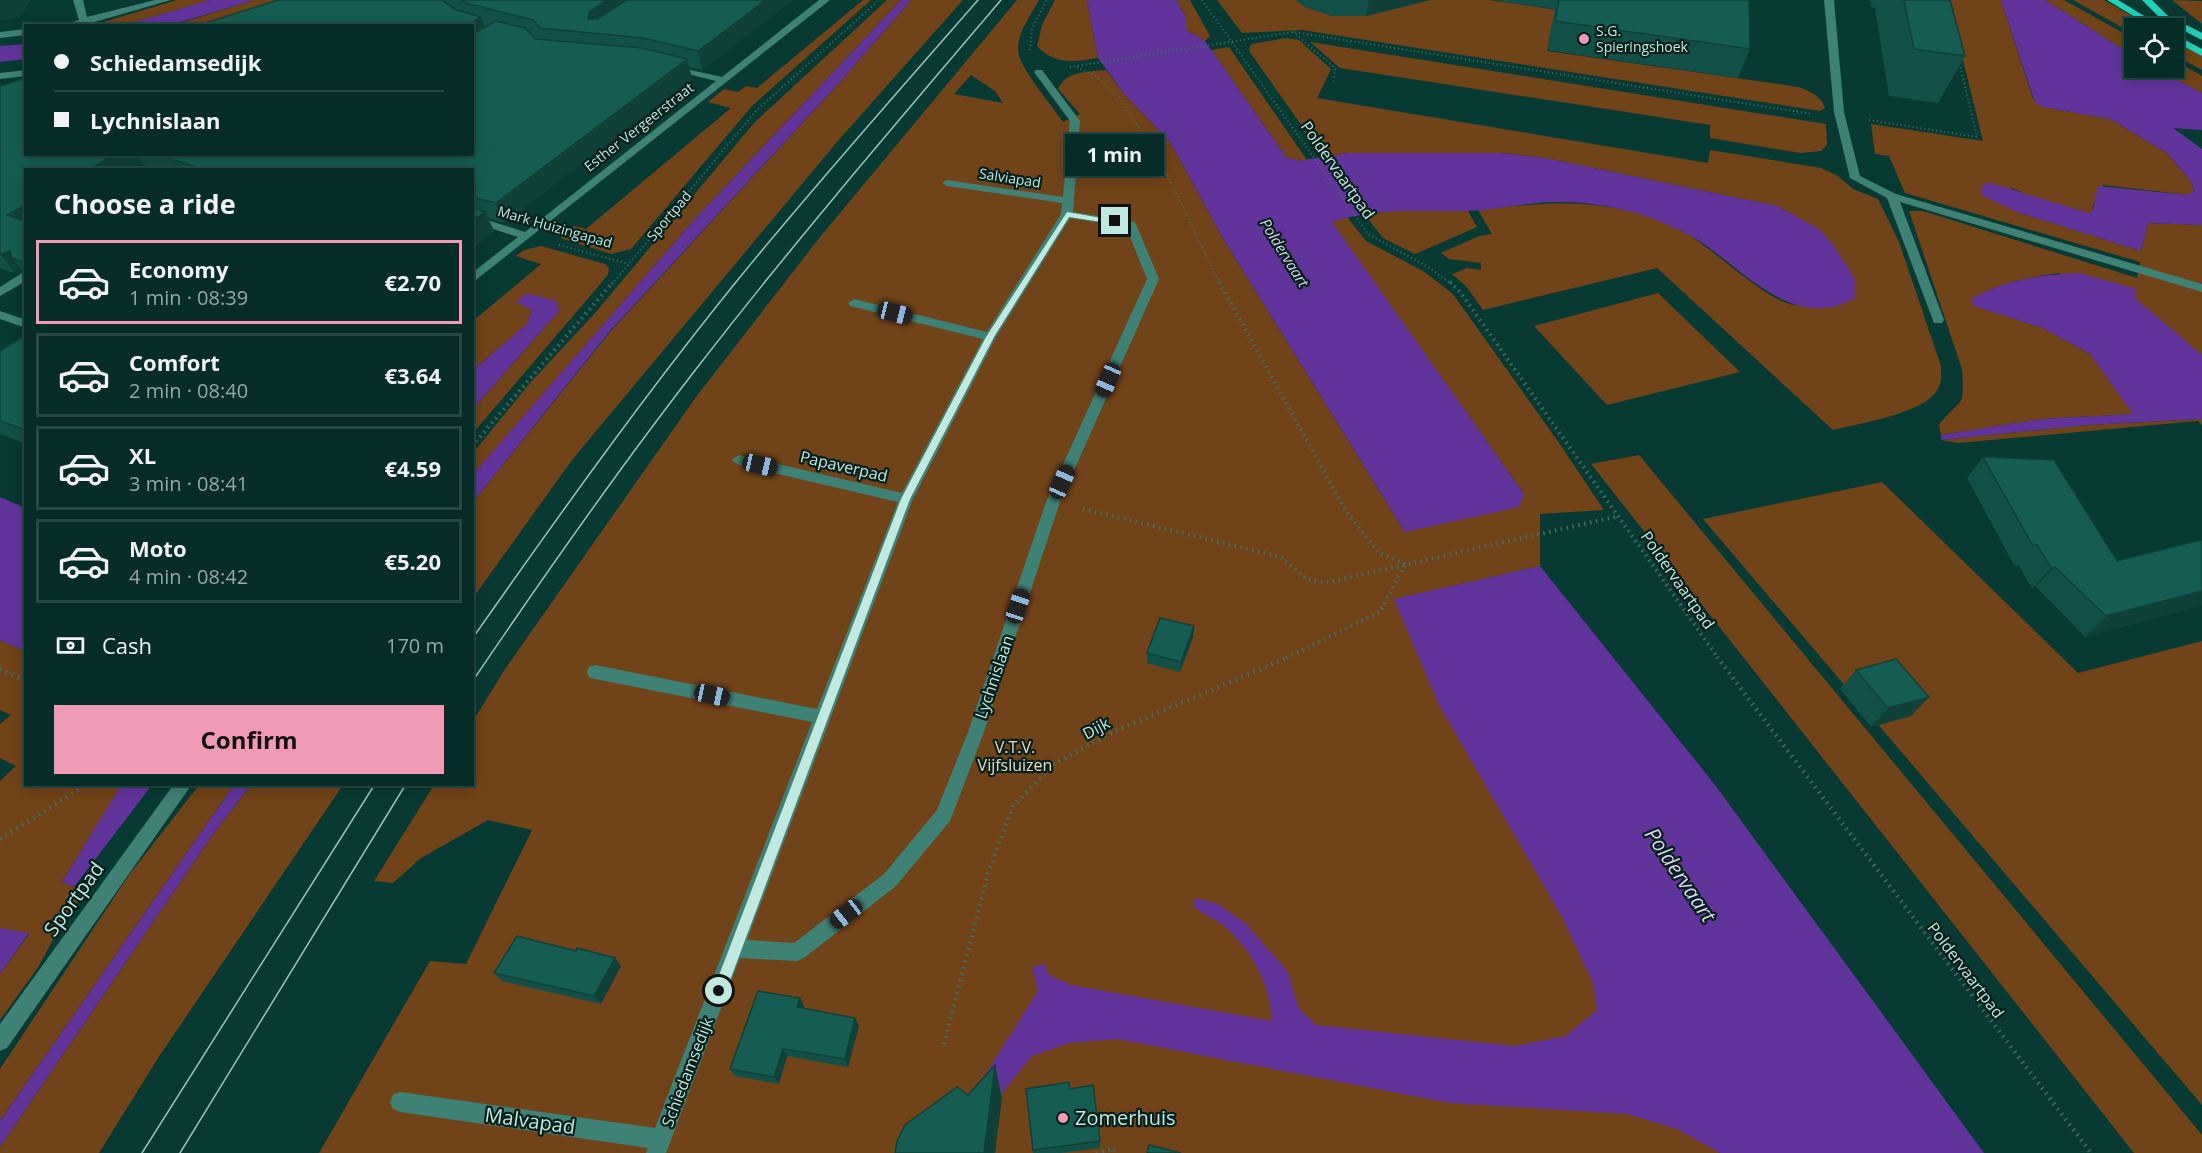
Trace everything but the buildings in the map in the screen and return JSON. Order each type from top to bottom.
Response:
[{"type":"main road","points":[[2112,0],[2142,18]]},
{"type":"main road","points":[[2147,0],[2164,17],[2202,37]]},
{"type":"main road","points":[[2184,43],[2202,53]]},
{"type":"street","points":[[78,0],[84,22]]},
{"type":"street","points":[[74,24],[166,0]]},
{"type":"street","name":"Esther Vergeerstraat","points":[[474,277],[825,0]]},
{"type":"street","points":[[1829,0],[1839,117],[1843,144],[1855,178],[1892,196],[2202,288]]},
{"type":"street","points":[[0,35],[24,32]]},
{"type":"street","points":[[659,64],[724,80]]},
{"type":"street","name":"Schiedamsedijk","points":[[658,1146],[736,949],[821,717],[906,499],[990,337],[1068,208],[1075,121],[1039,72]]},
{"type":"street","points":[[0,76],[24,73]]},
{"type":"street","name":"Salviapad","points":[[947,183],[1068,208]]},
{"type":"street","points":[[1892,196],[1938,320]]},
{"type":"street","name":"Lychnislaan","points":[[736,949],[797,952],[890,880],[944,815],[976,732],[1053,502],[1153,279],[1131,224],[1068,208]]},
{"type":"street","name":"Mark Huizingapad","points":[[474,220],[527,236]]},
{"type":"street","points":[[0,292],[24,277]]},
{"type":"street","points":[[854,303],[990,337]]},
{"type":"street","points":[[0,315],[24,323]]},
{"type":"street","name":"Papaverpad","points":[[739,460],[906,499]]},
{"type":"street","points":[[595,672],[821,717]]},
{"type":"street","name":"Sportpad","points":[[0,1041],[183,786]]},
{"type":"street","name":"Malvapad","points":[[400,1102],[658,1146]]},
{"type":"path","name":"Sportpad","points":[[474,444],[629,264],[756,111],[879,0]]},
{"type":"path","points":[[1039,72],[1030,49],[1032,28],[1047,0]]},
{"type":"path","name":"Poldervaartpad","points":[[1202,0],[1233,40],[1368,234],[1381,244],[1430,267],[1451,281],[1525,380],[1732,679],[2091,1153]]},
{"type":"path","points":[[1293,32],[1335,68],[1334,81]]},
{"type":"path","points":[[1087,66],[1233,40],[1293,32],[1977,137],[1958,57]]},
{"type":"path","points":[[1074,66],[1100,79],[1119,97],[1161,162],[1210,266],[1346,511],[1379,553],[1405,564]]},
{"type":"path","name":"Mark Huizingapad","points":[[527,236],[629,264]]},
{"type":"path","points":[[1053,502],[1281,556],[1308,580],[1329,582],[1619,516]]},
{"type":"path","name":"Dijk","points":[[944,1044],[988,873],[1013,806],[1054,764],[1115,731],[1321,643],[1380,612],[1405,564]]},
{"type":"path","points":[[0,669],[24,680]]},
{"type":"path","points":[[0,839],[84,786]]},
{"type":"path","points":[[1096,1153],[1113,1148],[1114,1153]]},
{"type":"green space","points":[[177,0],[210,0],[127,24],[97,24]]},
{"type":"green space","points":[[254,0],[281,0],[200,24],[177,24]]},
{"type":"green space","points":[[863,0],[871,0],[752,106],[631,249],[611,254],[560,238],[574,226],[586,229],[731,108],[708,102],[724,89],[738,92],[746,86],[757,88]]},
{"type":"green space","points":[[887,0],[901,0],[694,220],[474,474],[474,452],[530,383],[596,312],[754,123]]},
{"type":"green space","points":[[911,0],[963,0],[837,142],[572,460],[474,597],[474,501],[610,332],[840,82]]},
{"type":"green space","name":"V.T.V. Vijfsluizen","points":[[1017,0],[1039,0],[1022,31],[1018,51],[1024,67],[1063,122],[1080,114],[1058,89],[1062,83],[1072,75],[1106,70],[1125,95],[1170,142],[1224,240],[1405,532],[1524,494],[1331,222],[1347,217],[1366,241],[1423,271],[1453,294],[1604,510],[1540,514],[1540,566],[1395,599],[1703,1143],[1720,1153],[319,1153],[430,961],[466,964],[532,830],[488,820],[421,858],[393,883],[374,881],[433,786],[474,786],[474,719],[505,669],[696,397],[820,237]],"holes":[[[971,75],[995,91],[1003,103],[954,94]]]},
{"type":"green space","points":[[1055,0],[1087,0],[1098,58],[1065,61],[1050,56],[1037,46],[1042,25]]},
{"type":"green space","points":[[1176,0],[1190,0],[1210,36],[1205,41],[1186,30],[1186,17]]},
{"type":"green space","points":[[1217,0],[1296,0],[1305,7],[1333,16],[1366,16],[1376,0],[1489,0],[1572,12],[1552,25],[1547,51],[1799,87],[1818,97],[1825,108],[1820,111],[1302,30],[1242,33]]},
{"type":"green space","points":[[1948,0],[2001,0],[2033,99],[2043,107],[2110,119],[2167,153],[2192,183],[2194,192],[2188,195],[2103,185],[2093,204],[2092,212],[2088,213],[2011,188],[2017,212],[2141,251],[2148,223],[2202,225],[2202,384],[2059,273],[2036,276],[1982,293],[1972,299],[1974,306],[2043,328],[2090,354],[2134,414],[2042,419],[1941,435],[1939,425],[1962,398],[1962,369],[1909,211],[1923,211],[2137,278],[2140,262],[1905,193],[1889,156],[1875,154],[1871,124],[1983,141]]},
{"type":"green space","points":[[2045,0],[2064,0],[2124,33],[2124,50]]},
{"type":"green space","points":[[2073,0],[2104,0],[2136,18],[2124,18],[2124,28]]},
{"type":"green space","points":[[2172,0],[2202,1],[2202,24]]},
{"type":"green space","points":[[1286,38],[1299,40],[1331,69],[1317,98],[1708,163],[1710,150],[1821,168],[1838,176],[1853,189],[1878,199],[1899,242],[1941,366],[1941,380],[1938,389],[1931,398],[1906,411],[1833,430],[1657,268],[1483,310],[1466,286],[1452,274],[1467,268],[1481,270],[1481,263],[1449,259],[1441,253],[1479,236],[1492,234],[1478,210],[1532,205],[1584,204],[1610,207],[1661,222],[1698,241],[1757,286],[1786,303],[1797,305],[1810,302],[1855,280],[1821,238],[1800,220],[1777,206],[1545,158],[1501,153],[1347,153],[1324,157],[1249,51],[1251,44]]},
{"type":"green space","points":[[1310,42],[1826,124],[1827,145],[1821,151],[1800,153],[1710,138],[1710,125],[1340,68]]},
{"type":"green space","points":[[2184,45],[2202,55],[2202,70],[2184,60]]},
{"type":"green space","points":[[1229,47],[1307,160],[1298,161],[1286,157],[1211,50]]},
{"type":"green space","points":[[2184,66],[2202,76],[2202,93],[2173,78],[2184,78]]},
{"type":"green space","points":[[1400,210],[1468,211],[1477,227],[1415,254],[1383,238],[1364,214]]},
{"type":"green space","points":[[541,246],[605,264],[609,268],[608,275],[474,432],[474,408],[559,311],[529,306],[532,310],[527,324],[474,369],[474,320],[541,264],[516,256],[524,250]]},
{"type":"green space","points":[[1658,293],[1740,372],[1607,405],[1534,326]]},
{"type":"green space","points":[[2202,419],[2202,425],[2198,421],[1958,443],[1941,440],[2087,425]]},
{"type":"green space","points":[[1639,455],[2202,1135],[2202,1153],[2134,1153],[1591,464]]},
{"type":"green space","points":[[1882,482],[2078,673],[2202,641],[2202,1105],[1703,519]]},
{"type":"green space","points":[[0,640],[24,651],[24,786],[121,786],[62,882],[86,892],[64,920],[37,969],[0,1020],[0,974],[29,934],[0,928],[0,781],[16,766],[0,758],[0,724],[11,715],[0,710]]},
{"type":"green space","points":[[198,786],[233,786],[0,1121],[0,1069],[129,875]]},
{"type":"green space","points":[[250,786],[342,786],[158,1058],[99,1153],[0,1153],[0,1147],[213,834]]},
{"type":"water","points":[[210,0],[254,0],[174,24],[127,24]]},
{"type":"water","points":[[901,0],[911,0],[840,82],[610,331],[474,501],[475,472],[694,220]]},
{"type":"water","name":"Poldervaart","points":[[1087,0],[1176,0],[1186,17],[1186,30],[1205,41],[1286,157],[1298,161],[1347,153],[1501,153],[1545,158],[1777,206],[1819,229],[1834,246],[1855,279],[1855,298],[1834,307],[1813,308],[1793,304],[1755,283],[1704,244],[1685,233],[1651,218],[1603,206],[1553,202],[1467,211],[1382,212],[1332,222],[1524,494],[1519,507],[1405,532],[1224,240],[1170,142],[1125,95],[1098,58]]},
{"type":"water","points":[[2001,0],[2045,0],[2124,50],[2124,78],[2173,78],[2202,93],[2202,130],[2173,128],[2202,149],[2202,225],[2148,223],[2141,251],[2017,212],[1983,196],[1981,189],[1985,183],[1991,183],[2088,213],[2092,212],[2098,186],[2188,195],[2194,191],[2192,183],[2167,153],[2110,119],[2043,107],[2035,103]]},
{"type":"water","points":[[24,44],[24,59],[0,62],[0,46]]},
{"type":"water","points":[[2080,273],[2136,289],[2135,298],[2202,355],[2202,419],[2087,425],[1941,440],[1941,435],[2042,419],[2133,414],[2090,354],[2043,328],[1974,306],[1971,299],[1997,287],[2024,279]]},
{"type":"water","points":[[527,293],[556,301],[559,311],[474,408],[474,369],[527,324],[532,310],[516,302]]},
{"type":"water","points":[[0,497],[24,508],[24,651],[0,640]]},
{"type":"water","name":"Poldervaart","points":[[1540,566],[1715,785],[1984,1153],[1720,1153],[1677,1129],[1627,1114],[1450,1103],[1117,1039],[1069,1043],[1032,1056],[999,1097],[983,1078],[1038,991],[1032,967],[1045,964],[1049,975],[1071,985],[1272,1021],[1268,994],[1251,957],[1224,926],[1193,905],[1196,898],[1218,904],[1245,923],[1288,972],[1298,1007],[1316,1025],[1514,1046],[1566,1036],[1597,1010],[1593,983],[1562,917],[1439,705],[1394,599]]},
{"type":"water","points":[[121,786],[151,786],[74,887],[62,882]]},
{"type":"water","points":[[233,786],[250,786],[213,834],[0,1147],[0,1121]]},
{"type":"water","points":[[0,928],[29,933],[0,974]]},
{"type":"tram line","points":[[474,636],[601,458],[701,325],[795,211],[978,0]]},
{"type":"tram line","points":[[474,679],[583,521],[700,364],[886,135],[1001,0]]},
{"type":"tram line","points":[[142,1153],[374,786]]},
{"type":"tram line","points":[[180,1153],[405,786]]},
{"type":"place","name":"S.G. Spieringshoek","points":[[1584,39]]},
{"type":"place","name":"Zomerhuis","points":[[1063,1118]]},
{"type":"route","points":[[719,991],[818,725],[906,499],[990,337],[1067,214],[1115,221]]}]
